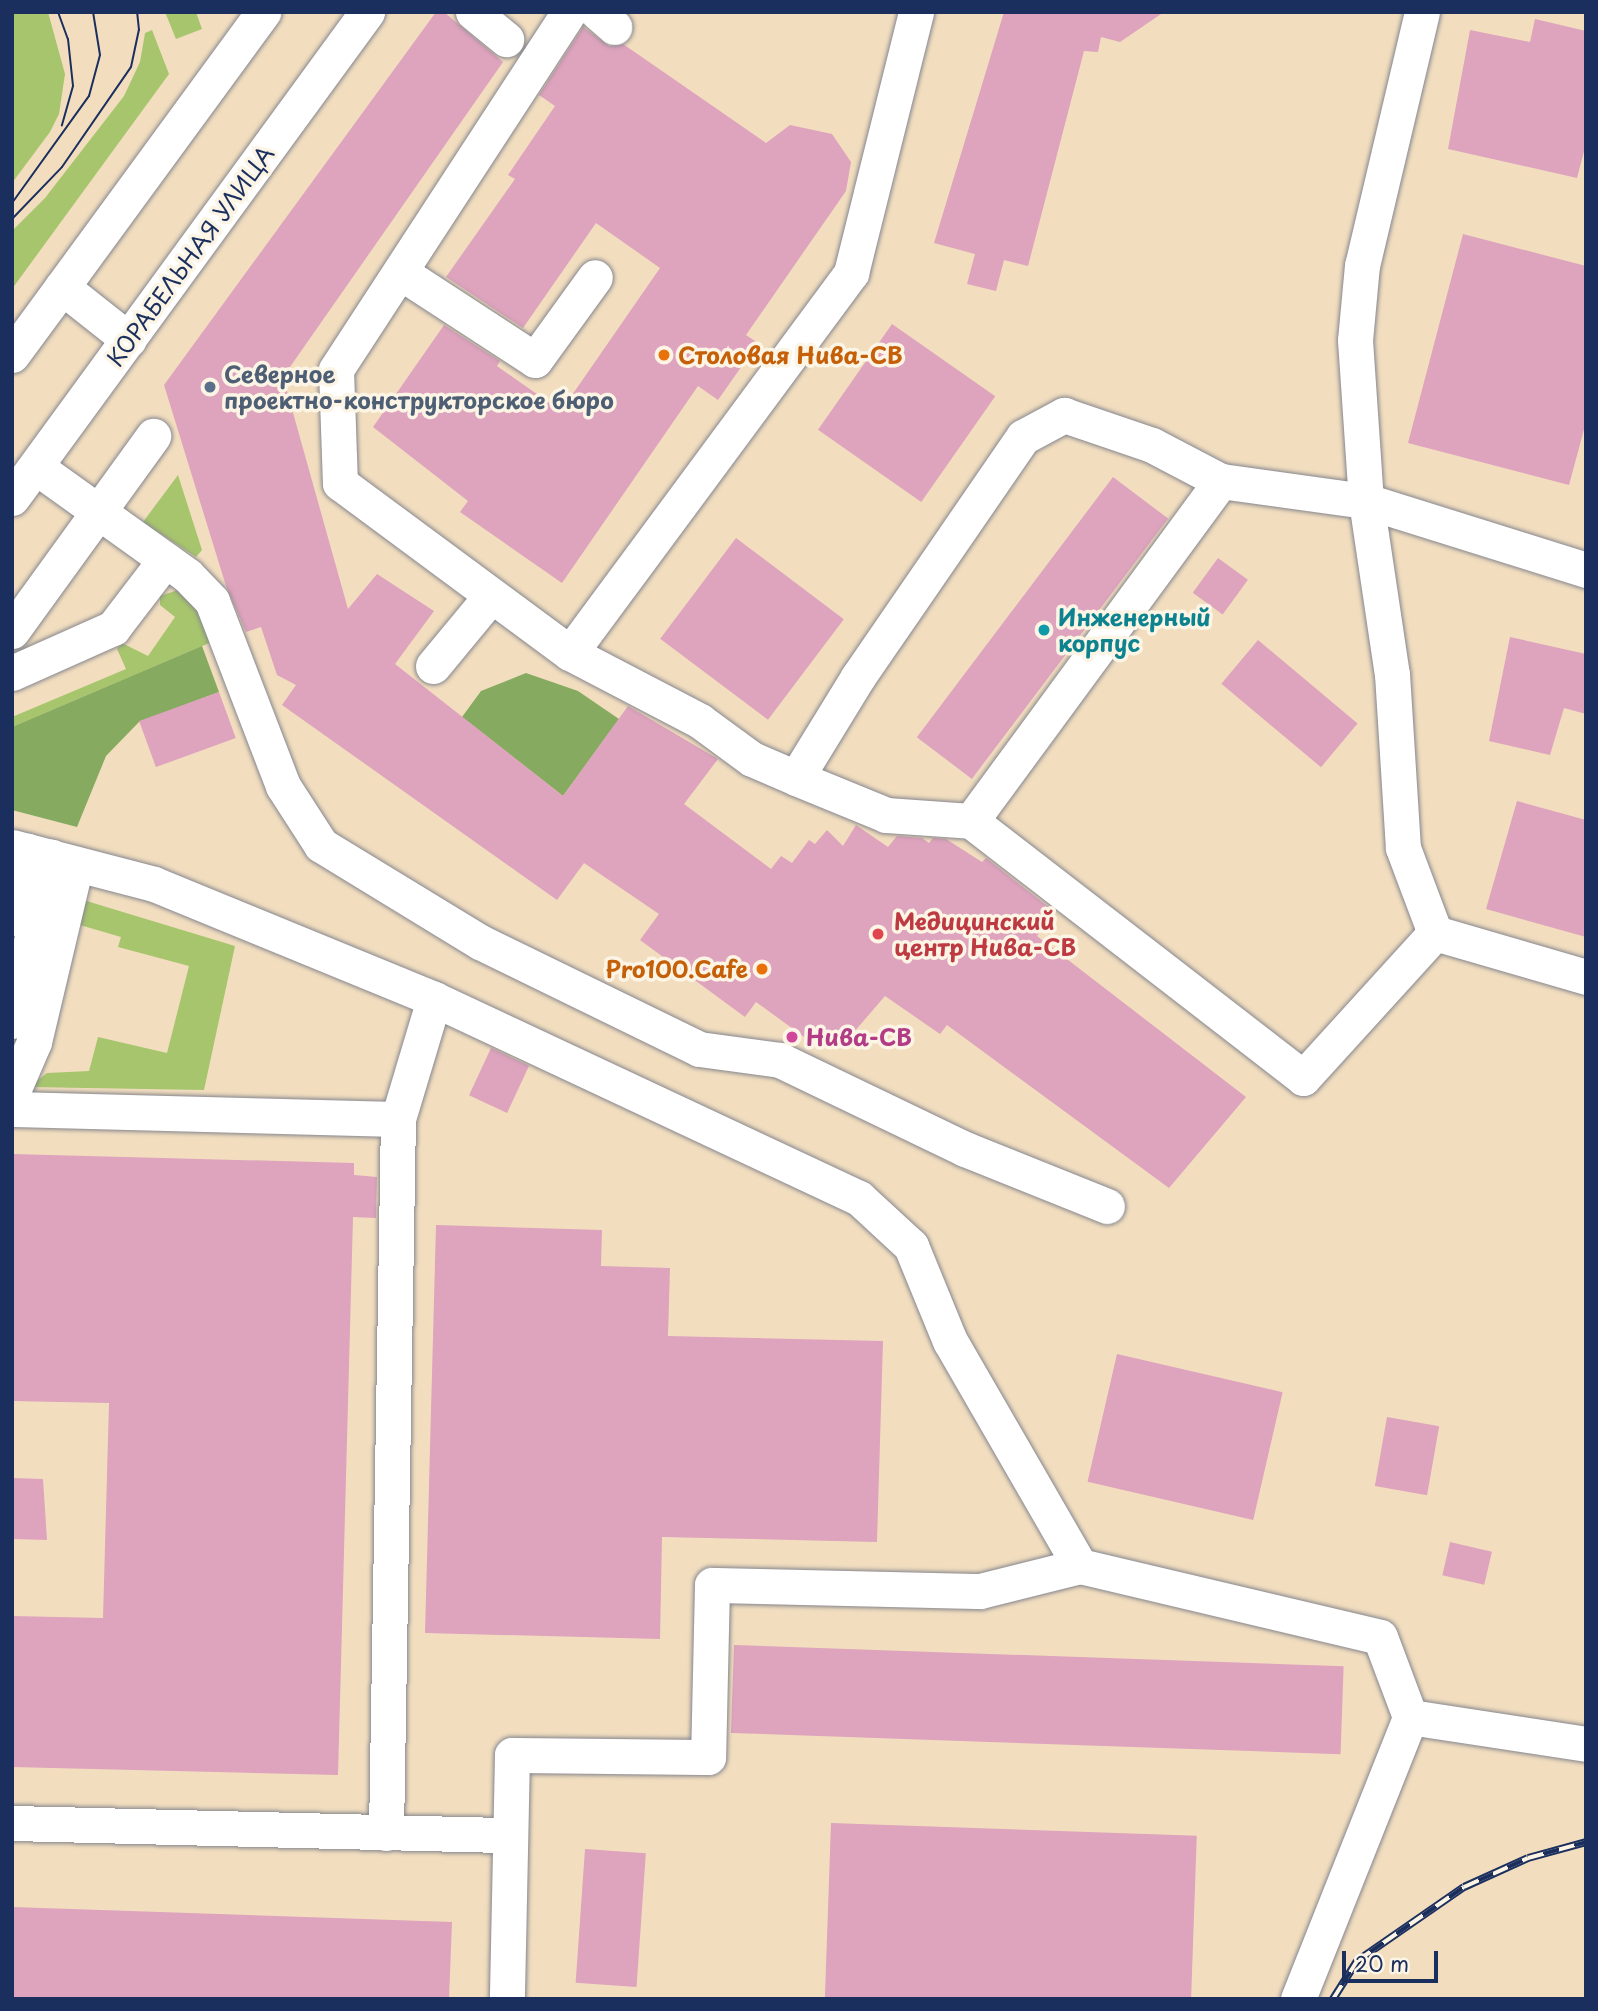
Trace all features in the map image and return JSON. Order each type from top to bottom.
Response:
[{"type":"street","points":[[12,355],[263,12]]},
{"type":"street","name":"КОРАБЕЛЬНАЯ УЛИЦА","points":[[12,498],[367,12]]},
{"type":"street","points":[[473,12],[506,39]]},
{"type":"street","points":[[569,12],[337,370],[340,482],[570,653],[700,721],[752,759],[886,816],[971,821],[1303,1078],[1435,933]]},
{"type":"street","points":[[570,653],[851,273],[916,12]]},
{"type":"street","points":[[1422,12],[1362,265],[1355,340],[1366,501],[1392,674],[1403,848],[1435,933]]},
{"type":"street","points":[[400,272],[535,360],[595,276]]},
{"type":"street","points":[[62,288],[129,340]]},
{"type":"street","points":[[796,778],[858,677],[1023,437],[1064,415],[1152,445],[1221,481],[1366,501],[1586,570]]},
{"type":"street","points":[[12,631],[153,436]]},
{"type":"street","points":[[36,467],[165,560],[212,601],[283,786],[321,845],[480,942],[699,1049],[780,1060],[965,1149],[1107,1206]]},
{"type":"street","points":[[971,821],[1221,481]]},
{"type":"street","points":[[12,673],[113,628],[165,560]]},
{"type":"street","points":[[433,666],[491,596]]},
{"type":"street","points":[[12,918],[42,855]]},
{"type":"street","points":[[42,855],[154,884],[433,999],[859,1198],[911,1245],[950,1340],[1080,1566]]},
{"type":"street","points":[[12,1021],[42,855]]},
{"type":"street","points":[[12,1093],[34,1042],[42,855]]},
{"type":"street","points":[[1435,933],[1586,977]]},
{"type":"street","points":[[386,1833],[398,1119],[433,999]]},
{"type":"street","points":[[12,1109],[398,1119]]},
{"type":"street","points":[[507,1999],[512,1755],[708,1757],[712,1585],[980,1591],[1080,1566],[1380,1637],[1410,1717],[1298,1999]]},
{"type":"street","points":[[1410,1717],[1586,1744]]},
{"type":"street","points":[[12,1823],[510,1835]]},
{"type":"green space","points":[[12,12],[48,12],[65,74],[59,114],[50,132],[12,183]]},
{"type":"green space","points":[[165,12],[196,12],[202,29],[176,39]]},
{"type":"green space","points":[[152,30],[169,74],[12,289],[12,231],[45,198],[124,96],[140,62],[145,33]]},
{"type":"green space","points":[[178,475],[202,550],[196,557],[143,522]]},
{"type":"green space","points":[[178,590],[196,604],[214,641],[12,727],[12,717],[126,669],[117,649],[122,643],[148,656],[175,617],[160,605],[160,596]]},
{"type":"green space","points":[[202,646],[219,692],[139,722],[106,756],[77,827],[12,810],[12,727]]},
{"type":"green space","points":[[526,673],[578,691],[619,719],[563,796],[462,717],[481,691]]},
{"type":"green space","points":[[80,899],[235,946],[204,1090],[29,1087],[47,1073],[89,1071],[98,1037],[167,1053],[189,966],[118,947],[121,937],[73,923]]},
{"type":"building","points":[[436,12],[444,12],[503,62],[283,377],[348,609],[377,574],[434,611],[395,664],[563,796],[628,706],[718,759],[684,804],[771,869],[781,856],[792,863],[809,840],[815,844],[827,830],[843,846],[856,825],[888,847],[897,836],[922,838],[929,843],[933,838],[946,839],[982,862],[986,858],[1055,912],[1037,936],[1246,1097],[1169,1188],[947,1025],[940,1034],[885,996],[841,1047],[834,1042],[807,1039],[756,1002],[745,1017],[640,940],[659,914],[584,863],[557,900],[282,705],[296,685],[277,675],[261,627],[246,632],[226,586],[164,385]]},
{"type":"building","points":[[1004,12],[1164,12],[1120,42],[1101,37],[1098,52],[1084,51],[1028,266],[1004,260],[996,291],[967,284],[975,254],[934,243]]},
{"type":"building","points":[[1535,19],[1586,31],[1586,144],[1577,178],[1448,149],[1470,30],[1530,42]]},
{"type":"building","points":[[583,27],[609,46],[623,44],[766,143],[790,125],[832,134],[851,162],[846,191],[746,335],[758,343],[718,400],[698,386],[562,583],[460,512],[468,501],[373,427],[444,325],[500,361],[497,366],[561,411],[660,268],[596,223],[523,328],[446,277],[515,179],[508,175],[555,106],[539,95]]},
{"type":"building","points":[[1463,234],[1586,266],[1586,422],[1569,485],[1408,443]]},
{"type":"building","points":[[892,324],[995,396],[921,502],[818,430]]},
{"type":"building","name":"Инженерный корпус","points":[[1113,477],[1168,519],[972,779],[917,737]]},
{"type":"building","points":[[736,538],[844,619],[768,720],[660,639]]},
{"type":"building","points":[[1218,558],[1248,580],[1223,615],[1193,593]]},
{"type":"building","points":[[1510,637],[1586,654],[1586,714],[1564,708],[1550,755],[1489,741]]},
{"type":"building","points":[[1258,640],[1358,724],[1321,767],[1221,684]]},
{"type":"building","points":[[219,692],[236,738],[156,767],[139,721]]},
{"type":"building","points":[[1517,801],[1586,820],[1586,937],[1486,909]]},
{"type":"building","points":[[491,1048],[529,1066],[507,1113],[469,1095]]},
{"type":"building","points":[[12,1154],[354,1163],[354,1175],[377,1177],[376,1218],[353,1217],[338,1775],[12,1767],[12,1616],[103,1618],[109,1403],[12,1401]]},
{"type":"building","points":[[436,1225],[602,1230],[601,1266],[670,1268],[668,1336],[883,1341],[877,1542],[662,1537],[660,1639],[425,1633]]},
{"type":"building","points":[[1117,1354],[1283,1392],[1253,1520],[1088,1482]]},
{"type":"building","points":[[1387,1417],[1439,1426],[1427,1495],[1375,1486]]},
{"type":"building","points":[[12,1478],[43,1479],[47,1540],[12,1539]]},
{"type":"building","points":[[1450,1542],[1492,1552],[1484,1585],[1442,1575]]},
{"type":"building","points":[[734,1645],[1344,1666],[1341,1754],[731,1733]]},
{"type":"building","points":[[831,1823],[1197,1836],[1191,1999],[825,1999]]},
{"type":"building","points":[[585,1849],[646,1853],[637,1987],[576,1983]]},
{"type":"building","points":[[12,1907],[452,1922],[449,1999],[12,1999]]},
{"type":"tram line","points":[[58,12],[68,39],[73,86],[62,125]]},
{"type":"tram line","points":[[12,203],[89,96],[100,55],[93,12]]},
{"type":"tram line","points":[[12,219],[62,167],[131,67],[139,30],[137,12]]},
{"type":"railway","points":[[1333,1999],[1357,1961],[1464,1887],[1528,1858],[1586,1842]]},
{"type":"place","name":"Столовая Нива-СВ","points":[[664,355]]},
{"type":"place","name":"Северное проектно-конструкторское бюро","points":[[210,387]]},
{"type":"place","name":"Инженерный корпус","points":[[1044,630]]},
{"type":"place","name":"Медицинский центр Нива-СВ","points":[[878,934]]},
{"type":"place","name":"Pro100.Cafe","points":[[762,969]]},
{"type":"place","name":"Нива-СВ","points":[[792,1037]]}]
